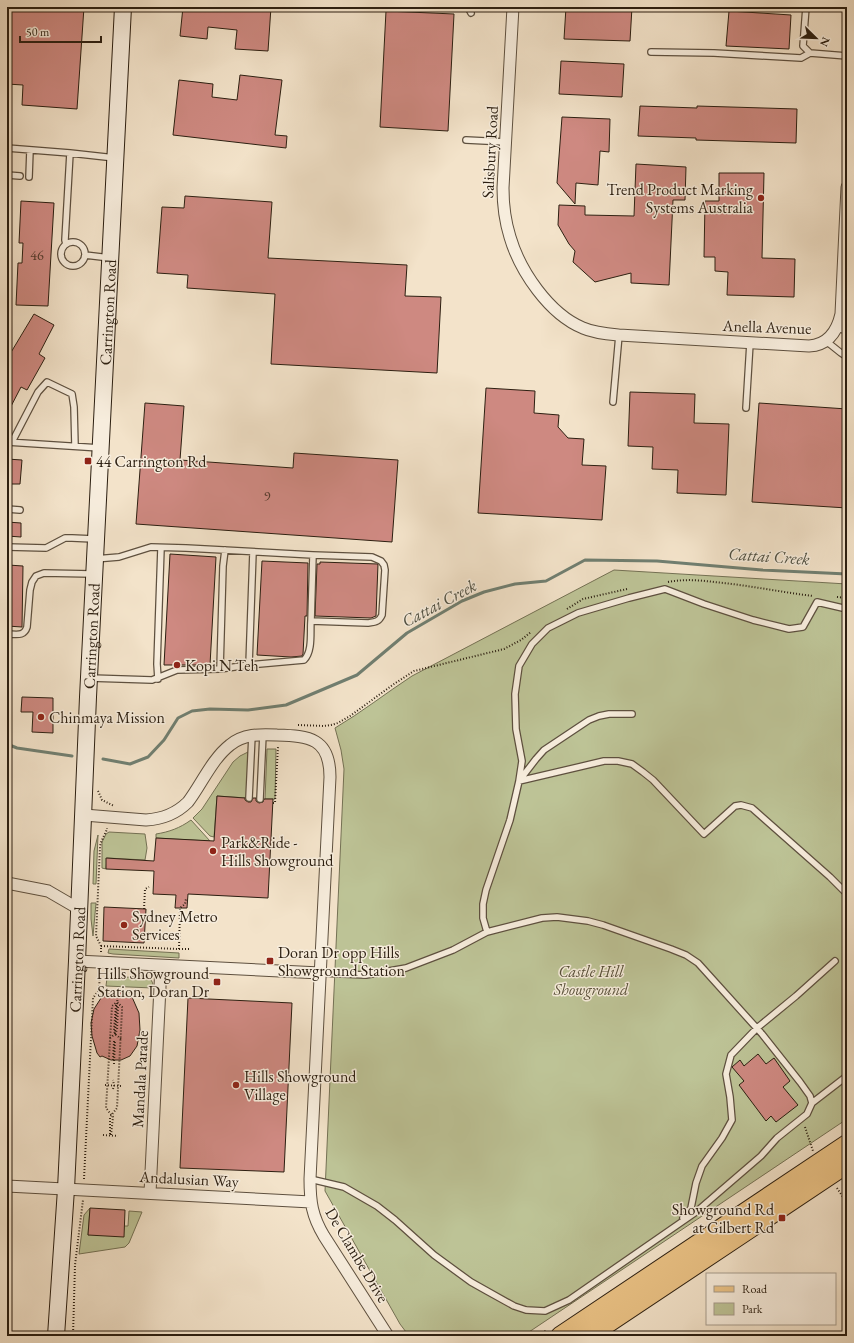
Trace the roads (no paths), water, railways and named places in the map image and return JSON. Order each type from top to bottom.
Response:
[{"type":"main road","name":"Carrington Road","points":[[56,1336],[66,1189],[89,678],[122,7]]},
{"type":"main road","points":[[560,1336],[845,1155]]},
{"type":"main road","points":[[589,1336],[845,1155]]},
{"type":"street","name":"Salisbury Road","points":[[513,7],[506,142],[502,188],[504,210],[510,237],[520,261],[544,299],[556,311],[569,321],[583,328],[595,332],[619,335]]},
{"type":"street","name":"Anella Avenue","points":[[619,335],[808,346],[816,346],[826,341],[842,329],[841,314],[847,187]]},
{"type":"street","name":"De Clambe Drive","points":[[84,815],[146,820],[174,814],[182,809],[188,802],[223,751],[231,744],[258,735],[307,737],[321,746],[329,761],[330,777],[310,1179],[311,1202],[315,1219],[324,1236],[388,1336]]},
{"type":"street","points":[[7,883],[48,891],[79,909]]},
{"type":"street","points":[[77,961],[320,973]]},
{"type":"street","name":"Mandala Parade","points":[[150,1193],[161,966]]},
{"type":"street","name":"Andalusian Way","points":[[7,1186],[311,1202]]},
{"type":"lane","points":[[468,7],[471,13]]},
{"type":"lane","points":[[806,7],[803,46],[810,53]]},
{"type":"lane","points":[[651,52],[714,53],[801,58],[810,53],[847,56]]},
{"type":"lane","points":[[466,140],[506,142]]},
{"type":"lane","points":[[7,148],[115,158]]},
{"type":"lane","points":[[29,177],[30,150]]},
{"type":"lane","points":[[66,244],[64,240],[70,153]]},
{"type":"lane","points":[[7,175],[20,176]]},
{"type":"lane","points":[[73,242],[80,245],[84,255],[83,259],[78,265],[74,266],[63,262],[61,254],[63,247],[66,244],[73,242]]},
{"type":"lane","points":[[84,255],[110,258]]},
{"type":"lane","points":[[613,402],[619,335]]},
{"type":"lane","points":[[826,341],[840,353],[847,356]]},
{"type":"lane","points":[[746,408],[750,343]]},
{"type":"lane","points":[[75,446],[74,407],[72,394],[47,382],[38,392],[9,442],[101,448]]},
{"type":"lane","points":[[7,509],[20,510]]},
{"type":"lane","points":[[7,547],[46,548],[65,538],[96,539]]},
{"type":"lane","points":[[7,634],[20,635],[26,631],[30,590],[32,582],[36,576],[44,573],[95,566],[151,547],[372,557],[382,561],[384,570],[382,616],[380,620],[376,622],[311,621]]},
{"type":"lane","points":[[158,679],[157,664],[161,548]]},
{"type":"lane","points":[[220,669],[223,566],[225,550]]},
{"type":"lane","points":[[249,665],[253,552]]},
{"type":"lane","points":[[89,678],[134,680],[158,679],[177,670],[220,669],[304,660],[307,657],[309,650],[313,555]]},
{"type":"lane","points":[[487,932],[483,904],[486,890],[510,820],[519,782],[522,761],[516,729],[515,694],[519,666],[532,644],[548,628],[578,612],[665,589],[711,607],[789,629],[803,627],[817,602],[847,609]]},
{"type":"lane","points":[[519,782],[544,750],[589,720],[609,714],[632,714]]},
{"type":"lane","points":[[248,798],[258,735]]},
{"type":"lane","points":[[258,735],[260,799]]},
{"type":"lane","points":[[519,782],[604,761],[618,761],[632,764],[653,780],[704,834],[735,806],[741,805],[752,808],[825,872],[847,894]]},
{"type":"lane","points":[[320,973],[366,976],[406,968],[453,950],[487,932],[542,918],[557,916],[588,920],[686,955],[698,963],[757,1028],[800,1082],[810,1096],[812,1103]]},
{"type":"lane","points":[[680,1223],[691,1208],[696,1183],[702,1166],[722,1138],[732,1120],[726,1074],[731,1055],[757,1028],[835,961]]},
{"type":"lane","points":[[310,1179],[344,1187],[377,1206],[396,1220],[434,1255],[471,1282],[514,1306],[535,1311],[545,1311],[569,1300],[696,1212],[761,1156],[777,1138],[802,1118],[810,1109],[812,1103],[847,1076]]},
{"type":"waterway","name":"Cattai Creek","points":[[103,759],[130,764],[148,757],[164,740],[178,718],[192,711],[210,709],[248,710],[286,705],[357,675],[407,633],[462,601],[484,592],[515,584],[546,581],[585,560],[657,561],[762,570],[847,574]]},
{"type":"waterway","name":"Cattai Creek","points":[[7,744],[17,748],[72,756]]},
{"type":"place","name":"Trend Product Marking Systems Australia","points":[[761,198]]},
{"type":"place","name":"44 Carrington Rd","points":[[88,461]]},
{"type":"place","name":"Kopi N Teh","points":[[177,665]]},
{"type":"place","name":"Chinmaya Mission","points":[[41,717]]},
{"type":"place","name":"Park&Ride - Hills Showground","points":[[213,851]]},
{"type":"place","name":"Sydney Metro Services","points":[[124,925]]},
{"type":"place","name":"Doran Dr opp Hills Showground Station","points":[[270,961]]},
{"type":"place","name":"Hills Showground Station, Doran Dr","points":[[217,982]]},
{"type":"place","name":"Hills Showground Village","points":[[236,1085]]},
{"type":"place","name":"Showground Rd at Gilbert Rd","points":[[782,1218]]},
{"type":"park label","name":"Castle Hill Showground","points":[[591,980]]}]
